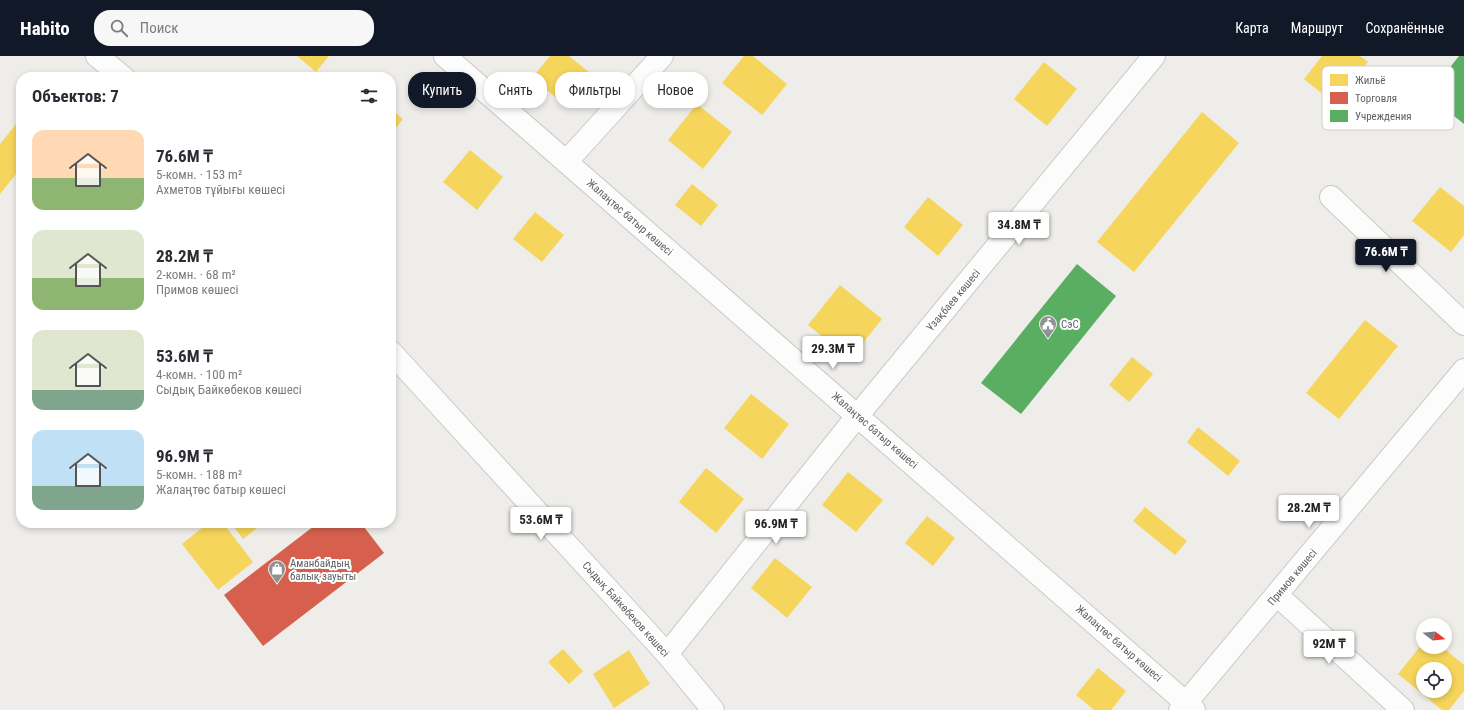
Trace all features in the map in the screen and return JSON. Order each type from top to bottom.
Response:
[{"type":"street","points":[[97,56],[117,72]]},
{"type":"street","name":"Жалаңтөс батыр көшесі","points":[[445,56],[858,414],[1187,707]]},
{"type":"street","points":[[566,162],[662,56]]},
{"type":"street","name":"Ұзақбаев көшесі","points":[[667,654],[858,414],[1154,56]]},
{"type":"street","points":[[1331,197],[1464,324]]},
{"type":"street","name":"Сыдық Байкөбеков көшесі","points":[[396,357],[667,654],[713,710]]},
{"type":"street","name":"Примов көшесі","points":[[1187,707],[1277,594],[1464,370]]},
{"type":"street","points":[[1277,594],[1403,710]]},
{"type":"building: Жильё","points":[[297,56],[329,56],[316,72]]},
{"type":"building: Жильё","points":[[550,56],[569,56],[589,72],[555,72],[555,97],[547,90],[547,72],[537,72]]},
{"type":"building: Жильё","points":[[744,56],[753,56],[787,84],[762,115],[722,83]]},
{"type":"building: Жильё","points":[[1322,56],[1360,56],[1368,62],[1365,66],[1322,66],[1322,94],[1304,79]]},
{"type":"building: Жильё","points":[[1044,62],[1077,89],[1047,126],[1014,99]]},
{"type":"building: Жильё","points":[[694,108],[702,108],[732,132],[703,169],[668,140]]},
{"type":"building: Жильё","points":[[1202,112],[1239,143],[1134,272],[1097,242]]},
{"type":"building: Жильё","points":[[396,113],[403,119],[396,128]]},
{"type":"building: Жильё","points":[[16,124],[16,174],[0,194],[0,144]]},
{"type":"building: Жильё","points":[[470,150],[503,177],[477,210],[443,182]]},
{"type":"building: Жильё","points":[[692,184],[718,205],[701,226],[675,205]]},
{"type":"building: Жильё","points":[[1440,187],[1464,206],[1464,235],[1451,252],[1412,221]]},
{"type":"building: Жильё","points":[[928,197],[963,225],[938,256],[904,227]]},
{"type":"building: Жильё","points":[[535,212],[564,235],[542,262],[513,239]]},
{"type":"building: Жильё","points":[[840,285],[882,319],[850,359],[808,325]]},
{"type":"building: Жильё","points":[[1365,320],[1398,346],[1339,419],[1306,393]]},
{"type":"building: Жильё","points":[[1132,357],[1153,374],[1129,402],[1109,385]]},
{"type":"building: Жильё","points":[[751,394],[789,424],[762,459],[724,428]]},
{"type":"building: Жильё","points":[[1198,427],[1240,461],[1228,476],[1187,442]]},
{"type":"building: Жильё","points":[[706,468],[744,499],[716,533],[679,502]]},
{"type":"building: Жильё","points":[[848,472],[883,500],[856,532],[822,505]]},
{"type":"building: Жильё","points":[[1145,507],[1187,541],[1175,555],[1133,521]]},
{"type":"building: Жильё","points":[[927,516],[955,538],[933,566],[905,543]]},
{"type":"building: Жильё","points":[[202,528],[227,528],[253,562],[218,590],[182,544]]},
{"type":"building: Жильё","points":[[235,528],[257,528],[243,539]]},
{"type":"building: Жильё","points":[[775,558],[812,587],[787,618],[751,588]]},
{"type":"building: Жильё","points":[[563,649],[583,671],[569,684],[548,662]]},
{"type":"building: Жильё","points":[[629,650],[650,684],[614,708],[593,674]]},
{"type":"building: Жильё","points":[[1416,652],[1416,654],[1451,654],[1464,665],[1464,691],[1449,710],[1442,710],[1427,698],[1452,698],[1452,662],[1416,662],[1416,689],[1398,674]]},
{"type":"building: Жильё","points":[[1098,668],[1126,691],[1111,710],[1094,710],[1076,695]]},
{"type":"building: Торговля","points":[[311,528],[365,528],[384,553],[263,646],[224,595]]},
{"type":"building: Учреждения","points":[[1459,56],[1464,56],[1464,124],[1454,116],[1454,66],[1451,66]]},
{"type":"building: Учреждения","name":"СэС","points":[[1077,264],[1116,296],[1021,414],[981,383]]},
{"type":"place","name":"СэС","points":[[1048,339]]},
{"type":"place","name":"Аманбайдың балық зауыты","points":[[277,584]]}]
